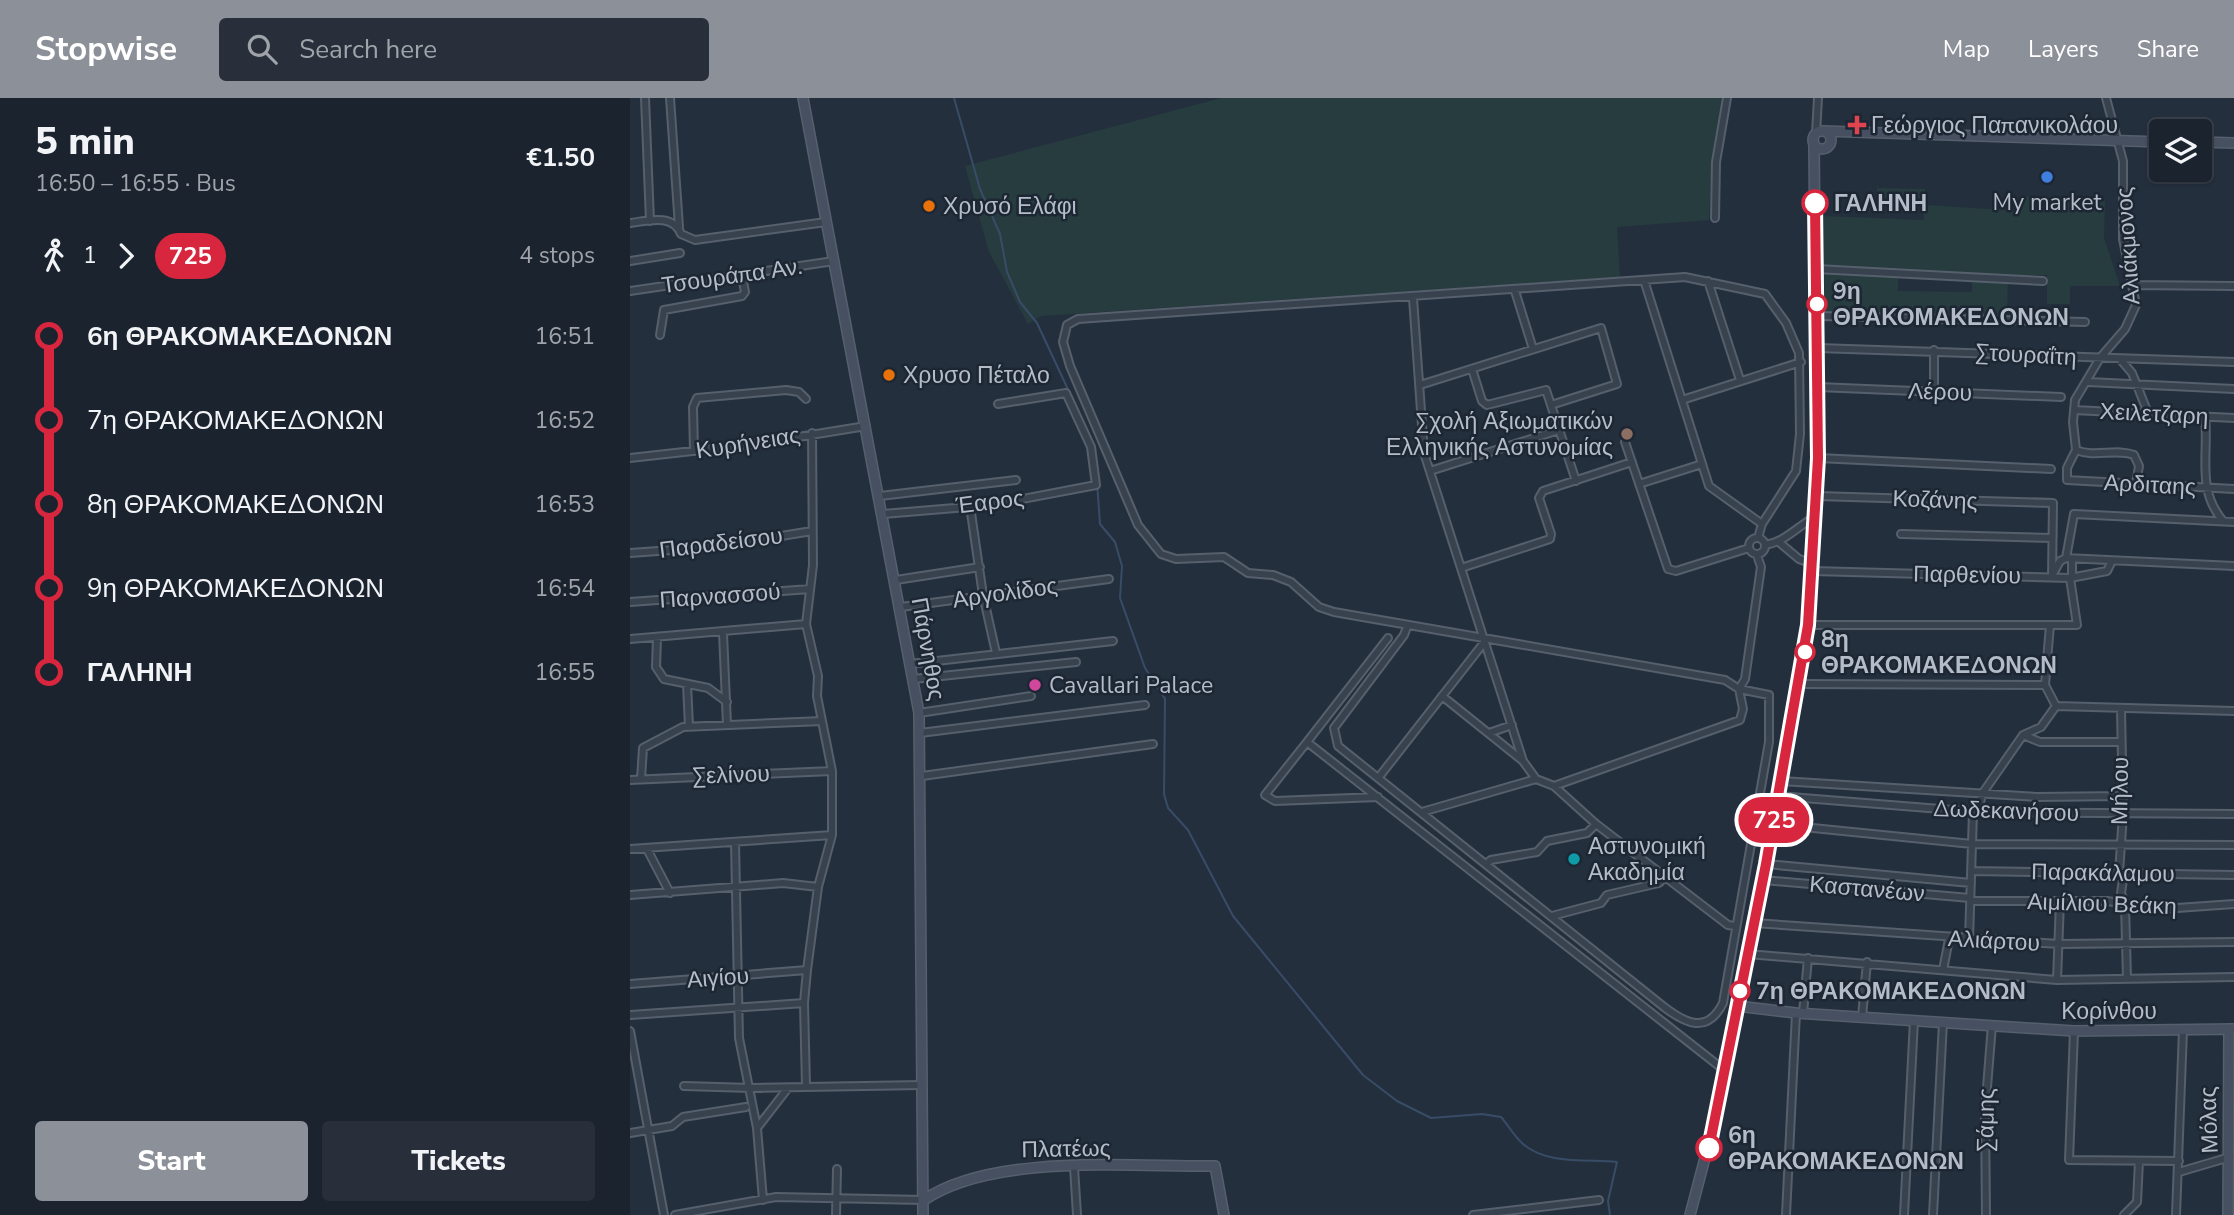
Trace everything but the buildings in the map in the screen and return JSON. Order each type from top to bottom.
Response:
[{"type":"main road","name":"Πάρνηθος","points":[[803,98],[919,713],[922,776],[923,1215]]},
{"type":"main road","points":[[1828,145],[1850,132]]},
{"type":"main road","points":[[1818,136],[1850,132],[2149,142]]},
{"type":"main road","points":[[1815,176],[1828,145],[1828,134],[1818,136]]},
{"type":"main road","points":[[1818,136],[1828,145]]},
{"type":"main road","points":[[1690,1215],[1705,1165],[1763,880],[1800,684],[1808,625],[1818,458],[1815,176],[1818,136]]},
{"type":"main road","points":[[2212,142],[2234,143]]},
{"type":"main road","name":"Κορίνθου","points":[[1737,1006],[1800,1013],[2074,1031],[2232,1029]]},
{"type":"main road","name":"Μόλας","points":[[2228,1215],[2232,1029]]},
{"type":"main road","name":"Πλατέως","points":[[924,1200],[943,1189],[1002,1170],[1215,1166],[1224,1215]]},
{"type":"street","points":[[645,98],[650,220]]},
{"type":"street","points":[[670,98],[681,234],[695,240],[826,222]]},
{"type":"street","points":[[1714,218],[1716,162],[1727,98]]},
{"type":"street","points":[[1818,98],[1818,136]]},
{"type":"street","name":"Αλιάκμονος","points":[[2074,410],[2078,394],[2088,382],[2100,358],[2125,329],[2134,313],[2136,298],[2126,264],[2121,207],[2123,162],[2106,98]]},
{"type":"street","points":[[630,223],[668,220],[679,227]]},
{"type":"street","points":[[630,261],[680,253]]},
{"type":"street","name":"Τσουράπα Αν.","points":[[630,291],[742,277],[834,261]]},
{"type":"street","points":[[1816,269],[2043,281]]},
{"type":"street","points":[[660,335],[664,310],[742,296],[745,292],[742,277]]},
{"type":"street","points":[[1407,627],[1404,635],[1334,728],[1338,746],[1488,863],[1685,1023],[1713,1017],[1723,1003],[1769,742],[1769,695],[1739,689],[1725,680],[1407,627],[1319,607],[1291,582],[1268,574],[1248,573],[1219,555],[1176,559],[1161,554],[1138,525],[1070,366],[1063,337],[1067,325],[1078,319],[1690,277],[1768,296],[1790,330],[1801,362],[1798,466],[1762,524],[1758,538]]},
{"type":"street","points":[[1644,280],[1711,490],[1762,524]]},
{"type":"street","points":[[1708,281],[1740,380]]},
{"type":"street","points":[[2132,285],[2234,286]]},
{"type":"street","points":[[1515,291],[1533,349]]},
{"type":"street","points":[[1413,298],[1424,453],[1523,761]]},
{"type":"street","points":[[1818,316],[2085,322]]},
{"type":"street","points":[[1420,385],[1601,328],[1617,384],[1552,405]]},
{"type":"street","name":"Στουραΐτη","points":[[1818,348],[2234,362]]},
{"type":"street","points":[[1934,350],[1934,392]]},
{"type":"street","points":[[2120,359],[2132,373],[2148,413]]},
{"type":"street","points":[[1682,400],[1801,362]]},
{"type":"street","points":[[1472,369],[1484,404],[1543,389],[1552,405],[1576,481]]},
{"type":"street","points":[[2088,382],[2234,389]]},
{"type":"street","name":"Λέρου","points":[[1818,387],[2062,397]]},
{"type":"street","points":[[694,451],[693,407],[697,398],[786,390],[799,392],[806,399]]},
{"type":"street","name":"Έαρος","points":[[883,513],[970,506],[1096,485],[1091,447],[1066,393],[998,404]]},
{"type":"street","points":[[2074,410],[2076,450],[2134,455],[2140,466],[2136,484]]},
{"type":"street","name":"Χειλετζαρη","points":[[2074,410],[2234,418]]},
{"type":"street","points":[[2205,416],[2204,488],[2212,508],[2223,521]]},
{"type":"street","name":"Κυρήνειας","points":[[630,458],[866,426]]},
{"type":"street","points":[[1430,471],[1559,429]]},
{"type":"street","points":[[806,1086],[804,1003],[807,970],[818,887],[832,835],[832,771],[817,696],[818,676],[806,624],[812,531],[811,433]]},
{"type":"street","points":[[1625,442],[1668,569],[1676,571],[1749,548]]},
{"type":"street","name":"Αρδιταης","points":[[2076,450],[2067,468],[2067,480],[2234,489]]},
{"type":"street","points":[[1818,458],[2051,469]]},
{"type":"street","points":[[1461,568],[1550,539],[1551,534],[1539,495],[1543,491],[1632,462]]},
{"type":"street","points":[[1639,484],[1702,464]]},
{"type":"street","points":[[880,496],[1016,480]]},
{"type":"street","name":"Κοζάνης","points":[[1817,496],[2053,503],[2052,538]]},
{"type":"street","points":[[970,506],[983,595],[996,653]]},
{"type":"street","points":[[1808,625],[2077,625],[2069,558],[2073,515],[2234,522]]},
{"type":"street","points":[[1765,545],[1780,542],[1798,526],[1816,516]]},
{"type":"street","name":"Παραδείσου","points":[[630,553],[714,547],[812,531]]},
{"type":"street","points":[[1901,534],[2052,538],[2052,576]]},
{"type":"street","points":[[1749,548],[1751,540],[1758,538]]},
{"type":"street","points":[[1758,538],[1765,545]]},
{"type":"street","points":[[1780,542],[1813,568]]},
{"type":"street","points":[[1757,555],[1764,551],[1765,545]]},
{"type":"street","points":[[1554,786],[1740,720],[1743,709],[1739,689],[1745,679],[1761,567],[1757,555],[1749,548]]},
{"type":"street","points":[[2052,576],[2060,561],[2069,558],[2234,566]]},
{"type":"street","name":"Παρθενίου","points":[[1813,568],[2071,578],[2100,575],[2107,571],[2112,561]]},
{"type":"street","points":[[896,580],[979,567]]},
{"type":"street","name":"Αργολίδος","points":[[901,607],[1109,579]]},
{"type":"street","name":"Παρνασσού","points":[[630,602],[810,589]]},
{"type":"street","points":[[630,639],[806,624]]},
{"type":"street","points":[[2050,625],[2045,685],[2056,706]]},
{"type":"street","points":[[723,633],[727,725]]},
{"type":"street","points":[[657,638],[655,655],[659,674],[671,682],[708,688],[727,702]]},
{"type":"street","points":[[1378,797],[1275,801],[1265,795],[1388,638]]},
{"type":"street","points":[[1379,777],[1486,640]]},
{"type":"street","points":[[910,664],[1113,641]]},
{"type":"street","points":[[913,679],[1076,662]]},
{"type":"street","points":[[687,684],[689,726]]},
{"type":"street","points":[[1800,684],[2045,685]]},
{"type":"street","points":[[919,713],[1031,696]]},
{"type":"street","points":[[1442,696],[1523,761],[1536,779],[1554,786],[1596,824],[1728,925],[1735,926]]},
{"type":"street","points":[[920,733],[1145,705]]},
{"type":"street","points":[[2056,706],[2234,710]]},
{"type":"street","points":[[1969,940],[1972,844],[1976,812],[1982,794],[2023,735],[2041,727],[2056,706]]},
{"type":"street","name":"Μήλου","points":[[2121,709],[2123,814],[2119,844],[2121,893],[2125,904],[2127,979]]},
{"type":"street","points":[[640,779],[643,748],[689,726],[822,721]]},
{"type":"street","points":[[1489,733],[1512,724]]},
{"type":"street","points":[[2023,735],[2040,741],[2121,743]]},
{"type":"street","points":[[1307,742],[1724,1070]]},
{"type":"street","points":[[922,776],[1153,744]]},
{"type":"street","name":"Σελίνου","points":[[630,780],[832,771]]},
{"type":"street","points":[[1422,812],[1536,779]]},
{"type":"street","name":"Δωδεκανήσου","points":[[1781,781],[2037,797],[2122,796]]},
{"type":"street","points":[[1866,803],[1869,787]]},
{"type":"street","name":"Δωδεκανήσου","points":[[1778,796],[1976,812],[2234,814]]},
{"type":"street","points":[[2037,797],[2037,813]]},
{"type":"street","points":[[1488,863],[1490,860],[1537,852],[1547,841],[1587,833],[1596,824]]},
{"type":"street","points":[[1773,824],[1972,844],[2234,845]]},
{"type":"street","points":[[630,849],[832,835]]},
{"type":"street","points":[[735,842],[733,889],[741,1007],[739,1038],[757,1128],[763,1200]]},
{"type":"street","points":[[647,849],[670,892]]},
{"type":"street","points":[[1766,864],[1971,883]]},
{"type":"street","name":"Παρακάλαμου","points":[[1971,871],[2234,874]]},
{"type":"street","points":[[1552,916],[1601,903],[1607,895],[1659,883],[1665,877]]},
{"type":"street","name":"Καστανέων","points":[[1763,880],[1970,899]]},
{"type":"street","points":[[630,895],[783,883],[818,887]]},
{"type":"street","name":"Αιμίλιου Βεάκη","points":[[1970,899],[2125,904],[2163,909],[2234,904]]},
{"type":"street","points":[[2057,980],[2060,901]]},
{"type":"street","name":"Αλιάρτου","points":[[1754,923],[1949,939],[2059,944],[2234,942]]},
{"type":"street","points":[[1943,970],[1949,939]]},
{"type":"street","points":[[1748,954],[2057,980],[2234,977]]},
{"type":"street","points":[[1786,1215],[1800,1013],[1808,958]]},
{"type":"street","points":[[1862,1017],[1867,962]]},
{"type":"street","name":"Αιγίου","points":[[630,984],[807,970]]},
{"type":"street","name":"Αιγίου","points":[[630,1015],[804,1003]]},
{"type":"street","points":[[1904,1215],[1914,1020]]},
{"type":"street","points":[[1933,1215],[1943,1022]]},
{"type":"street","name":"Σάμης","points":[[1986,1215],[1984,1112],[1992,1025]]},
{"type":"street","points":[[2176,1215],[2183,1030]]},
{"type":"street","points":[[630,1031],[664,1215]]},
{"type":"street","points":[[2074,1031],[2069,1159],[2072,1162],[2179,1161]]},
{"type":"street","points":[[630,1080],[639,1079]]},
{"type":"street","points":[[684,1086],[788,1088],[922,1085]]},
{"type":"street","points":[[757,1128],[788,1088]]},
{"type":"street","points":[[630,1133],[672,1126],[683,1117],[746,1107]]},
{"type":"street","points":[[2179,1172],[2230,1157]]},
{"type":"street","points":[[2124,1215],[2137,1202],[2139,1161]]},
{"type":"street","points":[[1074,1167],[1077,1215]]},
{"type":"street","points":[[836,1215],[837,1168]]},
{"type":"street","points":[[675,1215],[776,1197],[924,1200]]},
{"type":"street","points":[[1475,1215],[1599,1200]]},
{"type":"green space","points":[[1221,98],[1723,98],[1712,160],[1709,220],[1617,227],[1620,277],[1041,316],[1028,324],[989,252],[965,166]]},
{"type":"green space","points":[[1877,188],[1925,189],[1925,205],[2020,211],[2022,196],[2105,201],[2104,238],[2120,286],[2070,286],[2070,304],[2047,304],[2047,275],[2008,276],[2007,319],[1825,315],[1823,216],[1924,220],[1924,205],[1877,203]],"holes":[[[1898,274],[1972,276],[1972,292],[1898,291]]]},
{"type":"waterway","points":[[954,98],[980,189],[1000,234],[1007,272],[1020,302],[1037,323],[1079,413]]},
{"type":"waterway","points":[[1095,454],[1100,524],[1115,542],[1122,566],[1120,598],[1145,668],[1165,699],[1164,794],[1168,808],[1188,830],[1233,916],[1363,1075],[1397,1101],[1431,1118],[1482,1114],[1501,1117],[1522,1143],[1542,1155],[1567,1160],[1617,1162],[1608,1201],[1610,1215]]},
{"type":"bus line","name":"725","points":[[1709,1148],[1766,864],[1800,684],[1808,625],[1818,458],[1815,203]]},
{"type":"place","name":"Γεώργιος Παπανικολάου","points":[[1857,125]]},
{"type":"place","name":"My market","points":[[2047,177]]},
{"type":"place","name":"ΓΑΛΗΝΗ","points":[[1815,203]]},
{"type":"place","name":"Χρυσό Ελάφι","points":[[929,206]]},
{"type":"place","name":"9η ΘΡΑΚΟΜΑΚΕΔΟΝΩΝ","points":[[1817,304]]},
{"type":"place","name":"Χρυσο Πέταλο","points":[[889,375]]},
{"type":"place","name":"Σχολή Αξιωματικών Ελληνικής Αστυνομίας","points":[[1627,434]]},
{"type":"place","name":"8η ΘΡΑΚΟΜΑΚΕΔΟΝΩΝ","points":[[1805,652]]},
{"type":"place","name":"Cavallari Palace","points":[[1035,685]]},
{"type":"place","name":"Αστυνομική Ακαδημία","points":[[1574,859]]},
{"type":"place","name":"7η ΘΡΑΚΟΜΑΚΕΔΟΝΩΝ","points":[[1740,991]]},
{"type":"place","name":"6η ΘΡΑΚΟΜΑΚΕΔΟΝΩΝ","points":[[1709,1148]]}]
